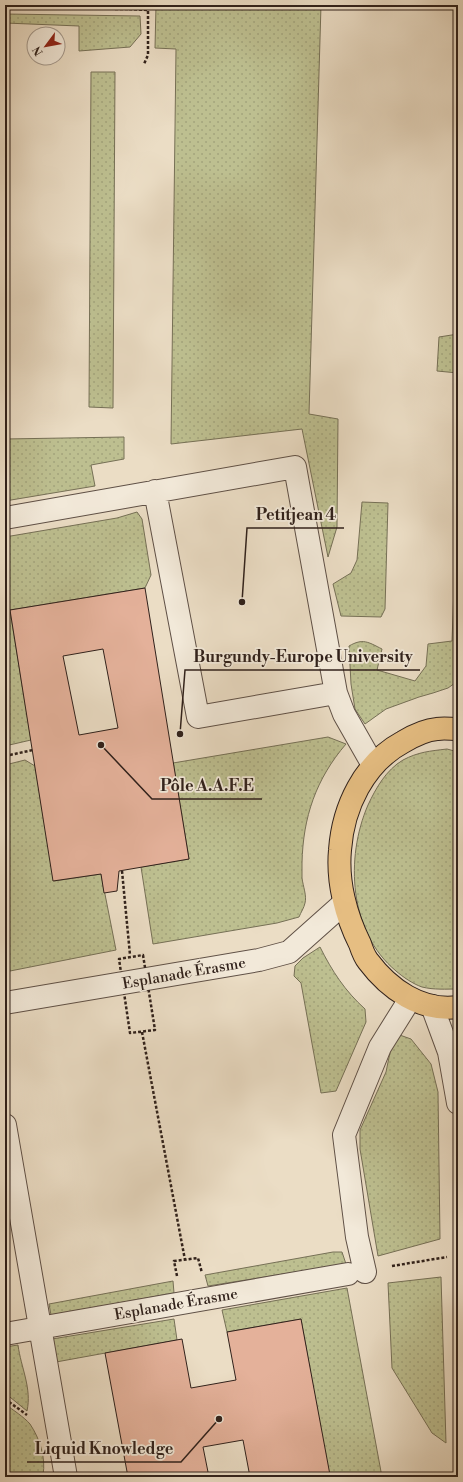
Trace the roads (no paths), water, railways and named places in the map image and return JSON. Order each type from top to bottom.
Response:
[{"type":"main road","points":[[457,1007],[432,1006],[410,999],[387,982],[367,960],[354,933],[344,903],[340,851],[344,826],[351,800],[373,765],[392,748],[414,736],[436,729],[458,718]]},
{"type":"main road","points":[[436,729],[458,729]]},
{"type":"lane","points":[[5,518],[296,467],[336,693],[344,714],[373,765]]},
{"type":"lane","points":[[155,491],[198,717],[336,693]]},
{"type":"lane","name":"Esplanade Érasme","points":[[5,1003],[259,960],[289,952],[344,903]]},
{"type":"lane","name":"Esplanade Érasme","points":[[5,1334],[356,1273],[357,1237],[344,1135],[380,1047],[410,999]]},
{"type":"lane","points":[[432,1006],[449,1052],[458,1103]]},
{"type":"lane","points":[[5,1125],[66,1477]]},
{"type":"place","name":"Petitjean 4","points":[[242,602]]},
{"type":"place","name":"Burgundy-Europe University","points":[[180,734]]},
{"type":"place","name":"Pôle A.A.F.E","points":[[101,745]]},
{"type":"place","name":"Liquid Knowledge","points":[[219,1419]]}]
